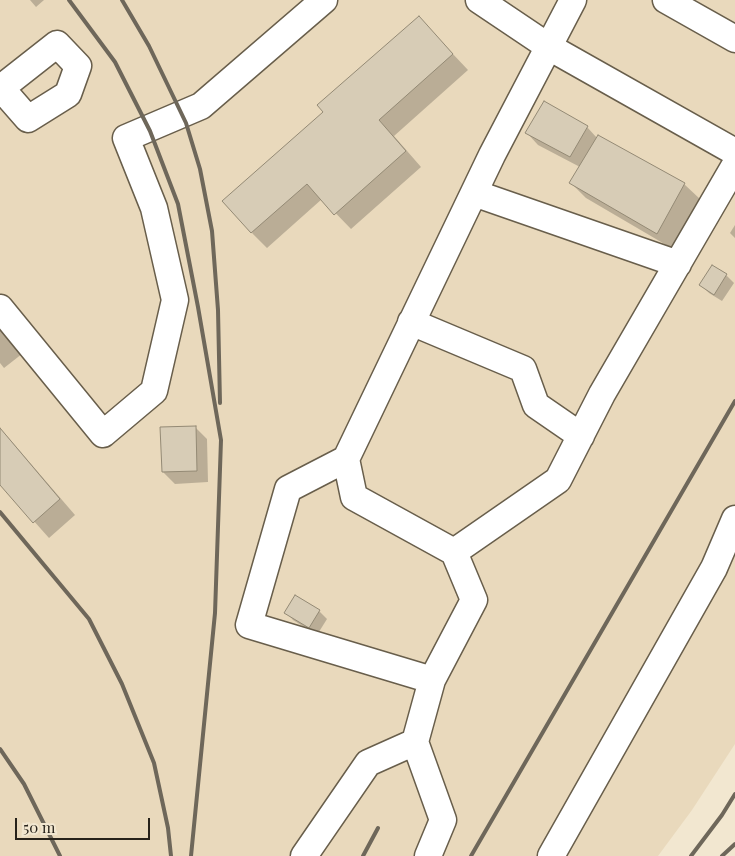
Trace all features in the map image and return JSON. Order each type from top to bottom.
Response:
[{"type":"lane","points":[[0,308],[103,434],[154,391],[174,300],[154,208],[126,138],[202,106],[324,0]]},
{"type":"lane","points":[[479,0],[548,47],[735,152]]},
{"type":"lane","points":[[432,680],[249,624],[288,489],[346,458],[474,193],[573,0]]},
{"type":"lane","points":[[666,0],[735,39]]},
{"type":"lane","points":[[454,552],[558,480],[602,394],[735,165]]},
{"type":"lane","points":[[474,193],[678,264]]},
{"type":"lane","points":[[411,322],[523,369],[536,405],[581,436]]},
{"type":"lane","points":[[346,458],[354,497],[454,552],[474,600],[432,680],[415,742],[443,820],[428,856]]},
{"type":"lane","points":[[551,856],[714,568],[735,519]]},
{"type":"lane","points":[[304,856],[368,763],[415,742]]},
{"type":"shaded area","points":[[0,0],[735,0],[735,744],[692,810],[658,856],[0,856]]},
{"type":"building","points":[[419,16],[453,54],[379,120],[406,151],[334,215],[307,184],[251,233],[222,201],[323,112],[317,105]]},
{"type":"building","points":[[544,101],[588,126],[570,157],[525,133]]},
{"type":"building","points":[[598,135],[685,183],[657,234],[569,183]]},
{"type":"building","points":[[712,265],[727,274],[714,295],[699,285]]},
{"type":"building","points":[[196,426],[197,471],[162,472],[160,427]]},
{"type":"building","points":[[0,428],[60,499],[33,523],[0,485]]},
{"type":"building","points":[[295,595],[320,610],[309,628],[284,613]]},
{"type":"railway","points":[[69,0],[115,62],[150,131],[178,204],[221,440],[215,613],[191,856]]},
{"type":"railway","points":[[122,0],[149,46],[186,123],[200,169],[212,231],[218,310],[220,403]]},
{"type":"railway","points":[[471,856],[735,401]]},
{"type":"railway","points":[[0,512],[89,619],[122,684],[154,763],[168,828],[171,856]]},
{"type":"railway","points":[[0,749],[24,784],[60,856]]},
{"type":"railway","points":[[691,856],[722,815],[735,794]]},
{"type":"railway","points":[[363,856],[378,828]]},
{"type":"railway","points":[[722,856],[735,844]]}]
